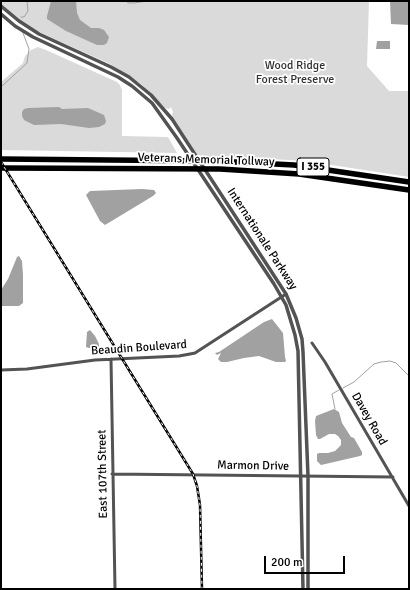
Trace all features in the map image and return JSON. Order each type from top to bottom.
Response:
[{"type":"highway","name":"Veterans Memorial Tollway","points":[[1,159],[216,161],[294,164],[409,182]]},
{"type":"highway","name":"Veterans Memorial Tollway","points":[[1,168],[220,169],[299,174],[409,190]]},
{"type":"street","name":"Internationale Parkway","points":[[1,6],[16,20],[39,34],[111,67],[129,77],[151,95],[172,119],[286,294],[296,318],[303,346],[308,476],[308,589]]},
{"type":"street","name":"Internationale Parkway","points":[[1,14],[33,37],[118,77],[132,86],[152,103],[273,282],[290,318],[298,351],[303,589]]},
{"type":"street","points":[[12,23],[16,20]]},
{"type":"street","name":"Beaudin Boulevard","points":[[1,370],[27,369],[95,360],[186,356],[195,353],[280,296],[286,294]]},
{"type":"street","name":"Davey Road","points":[[312,343],[325,362],[409,506]]},
{"type":"street","name":"East 107th Street","points":[[111,359],[115,589]]},
{"type":"street","name":"Marmon Drive","points":[[112,474],[393,477]]},
{"type":"green space","name":"Wood Ridge Forest Preserve","points":[[1,1],[369,1],[367,66],[389,91],[409,91],[409,177],[306,161],[234,157],[202,157],[197,154],[173,118],[171,107],[169,109],[165,108],[141,84],[110,64],[37,31],[18,19],[1,4]]},
{"type":"green space","points":[[38,47],[117,82],[122,90],[122,136],[168,137],[177,153],[1,150],[1,82],[23,63],[25,56],[31,50]]},
{"type":"shaded area","points":[[51,1],[76,1],[77,13],[80,20],[91,28],[99,28],[104,30],[109,37],[107,43],[104,45],[97,45],[66,31],[47,19]]},
{"type":"shaded area","points":[[390,1],[409,1],[409,25],[391,24]]},
{"type":"shaded area","points":[[377,41],[390,41],[390,49],[376,49]]},
{"type":"shaded area","points":[[59,107],[62,109],[88,108],[104,115],[106,121],[105,124],[99,127],[89,128],[61,124],[34,125],[24,120],[22,116],[24,109],[28,108]]},
{"type":"shaded area","points":[[154,190],[156,193],[105,225],[100,221],[86,195],[90,191]]},
{"type":"shaded area","points":[[19,256],[22,261],[23,303],[19,306],[1,306],[1,290],[8,279],[17,257]]},
{"type":"shaded area","points":[[272,319],[283,333],[285,362],[276,362],[259,356],[227,362],[221,362],[218,359],[221,353],[217,355],[215,353],[219,352],[264,322]]},
{"type":"shaded area","points":[[90,330],[95,336],[99,347],[86,347],[87,332]]},
{"type":"shaded area","points":[[334,409],[339,412],[342,423],[351,437],[354,438],[362,452],[362,455],[321,465],[317,461],[317,454],[335,451],[341,445],[341,440],[335,434],[329,434],[318,439],[316,435],[316,416]]},
{"type":"waterway","points":[[21,17],[24,17],[28,11],[27,1]]},
{"type":"waterway","points":[[127,1],[128,3],[147,1]]},
{"type":"waterway","points":[[1,87],[27,63],[29,49],[23,33]]},
{"type":"waterway","points":[[343,388],[354,382],[374,364],[381,362],[390,361],[396,363],[409,376]]},
{"type":"waterway","points":[[335,409],[332,394],[339,390]]},
{"type":"railway","points":[[1,162],[193,474],[197,486],[200,505],[202,589]]}]
